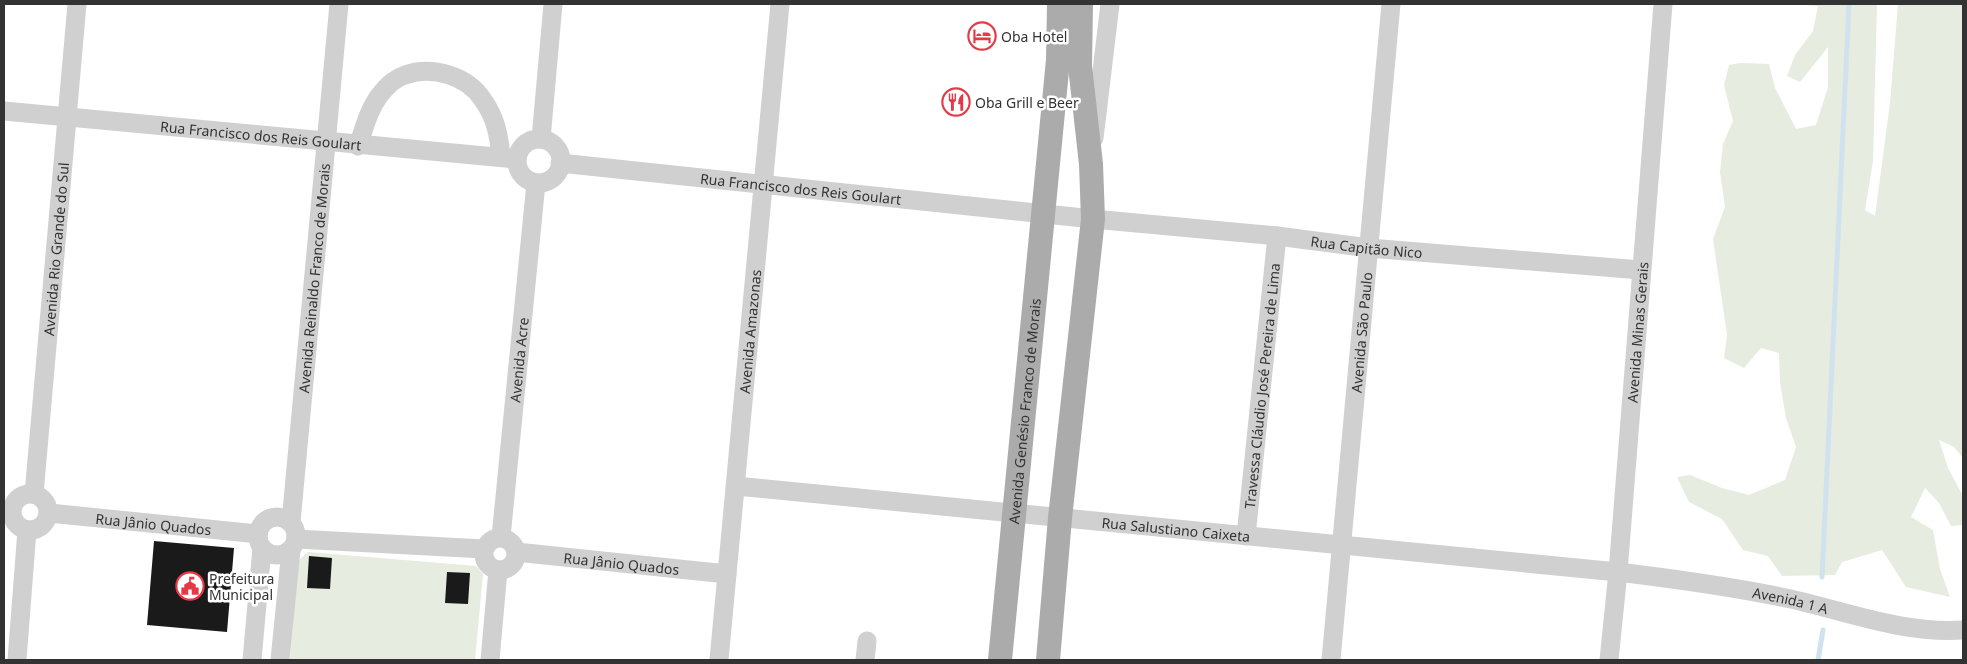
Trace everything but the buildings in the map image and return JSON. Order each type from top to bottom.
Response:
[{"type":"main road","name":"Avenida Genésio Franco de Morais","points":[[1000,660],[1058,60],[1059,4]]},
{"type":"main road","points":[[1048,660],[1060,518],[1093,219],[1091,164],[1080,75],[1081,4]]},
{"type":"street","name":"Avenida Rio Grande do Sul","points":[[34,494],[77,4]]},
{"type":"street","name":"Avenida Reinaldo Franco de Morais","points":[[280,660],[293,537],[339,4]]},
{"type":"street","points":[[541,139],[552,4]]},
{"type":"street","name":"Avenida Amazonas","points":[[719,660],[780,4]]},
{"type":"street","points":[[1091,164],[1110,4]]},
{"type":"street","name":"Avenida São Paulo","points":[[1331,660],[1391,4]]},
{"type":"street","name":"Avenida Minas Gerais","points":[[1609,660],[1618,572],[1664,4]]},
{"type":"street","points":[[358,146],[372,107],[379,96],[405,74],[424,71],[451,75],[465,82],[482,98],[494,120],[509,158],[524,177],[536,182],[549,180],[555,176],[560,163],[560,155],[556,147],[541,139],[532,140],[524,144],[519,151],[509,158]]},
{"type":"street","name":"Rua Francisco dos Reis Goulart","points":[[4,111],[358,146],[509,158]]},
{"type":"street","name":"Rua Francisco dos Reis Goulart","points":[[560,163],[1043,213]]},
{"type":"street","name":"Avenida Acre","points":[[501,537],[536,182]]},
{"type":"street","points":[[1043,213],[1093,219]]},
{"type":"street","name":"Rua Capitão Nico","points":[[1093,219],[1277,236],[1369,248],[1641,270]]},
{"type":"street","name":"Travessa Cláudio José Pereira de Lima","points":[[1246,536],[1277,236]]},
{"type":"street","name":"Rua Salustiano Caixeta","points":[[736,486],[1618,572]]},
{"type":"street","points":[[27,494],[34,494],[45,501],[49,512],[44,524],[33,530],[27,530],[16,524],[8,512],[16,500],[27,494]]},
{"type":"street","name":"Rua Jânio Quados","points":[[49,512],[260,541]]},
{"type":"street","points":[[252,660],[261,525],[268,519],[280,517],[293,537]]},
{"type":"street","points":[[17,660],[27,530]]},
{"type":"street","points":[[260,541],[266,552],[276,556],[287,553],[293,537]]},
{"type":"street","points":[[293,537],[484,549]]},
{"type":"street","points":[[501,537],[512,542],[516,552],[513,563],[504,570],[492,569],[485,561],[484,549],[490,540],[501,537]]},
{"type":"street","name":"Rua Jânio Quados","points":[[516,552],[727,574]]},
{"type":"street","points":[[490,660],[498,570]]},
{"type":"street","name":"Avenida 1 A","points":[[1618,572],[1707,584],[1790,599],[1926,629],[1963,630]]},
{"type":"street","points":[[865,660],[867,642]]},
{"type":"shaded area","points":[[1796,4],[1877,4],[1873,161],[1865,210],[1875,216],[1890,103],[1898,4],[1963,4],[1963,458],[1954,447],[1939,440],[1948,468],[1963,496],[1963,525],[1951,526],[1939,503],[1925,488],[1911,517],[1933,530],[1940,569],[1950,597],[1906,587],[1882,550],[1842,562],[1835,575],[1782,576],[1768,556],[1743,550],[1722,519],[1689,502],[1677,477],[1690,475],[1722,488],[1749,495],[1785,480],[1796,447],[1786,418],[1780,383],[1779,353],[1761,348],[1744,368],[1724,358],[1727,335],[1713,239],[1725,207],[1720,172],[1723,144],[1733,121],[1724,85],[1729,65],[1740,63],[1769,64],[1775,88],[1796,129],[1816,125],[1828,87],[1828,47],[1800,82],[1787,76],[1795,55],[1813,31],[1818,6]]},
{"type":"shaded area","points":[[308,552],[476,566],[483,574],[475,660],[290,660],[298,561]]},
{"type":"waterway","points":[[1822,577],[1849,4]]},
{"type":"waterway","points":[[1818,660],[1823,630]]},
{"type":"place","name":"Oba Hotel","points":[[982,36]]},
{"type":"place","name":"Oba Grill e Beer","points":[[956,102]]},
{"type":"place","name":"Prefeitura Municipal","points":[[190,586]]}]
